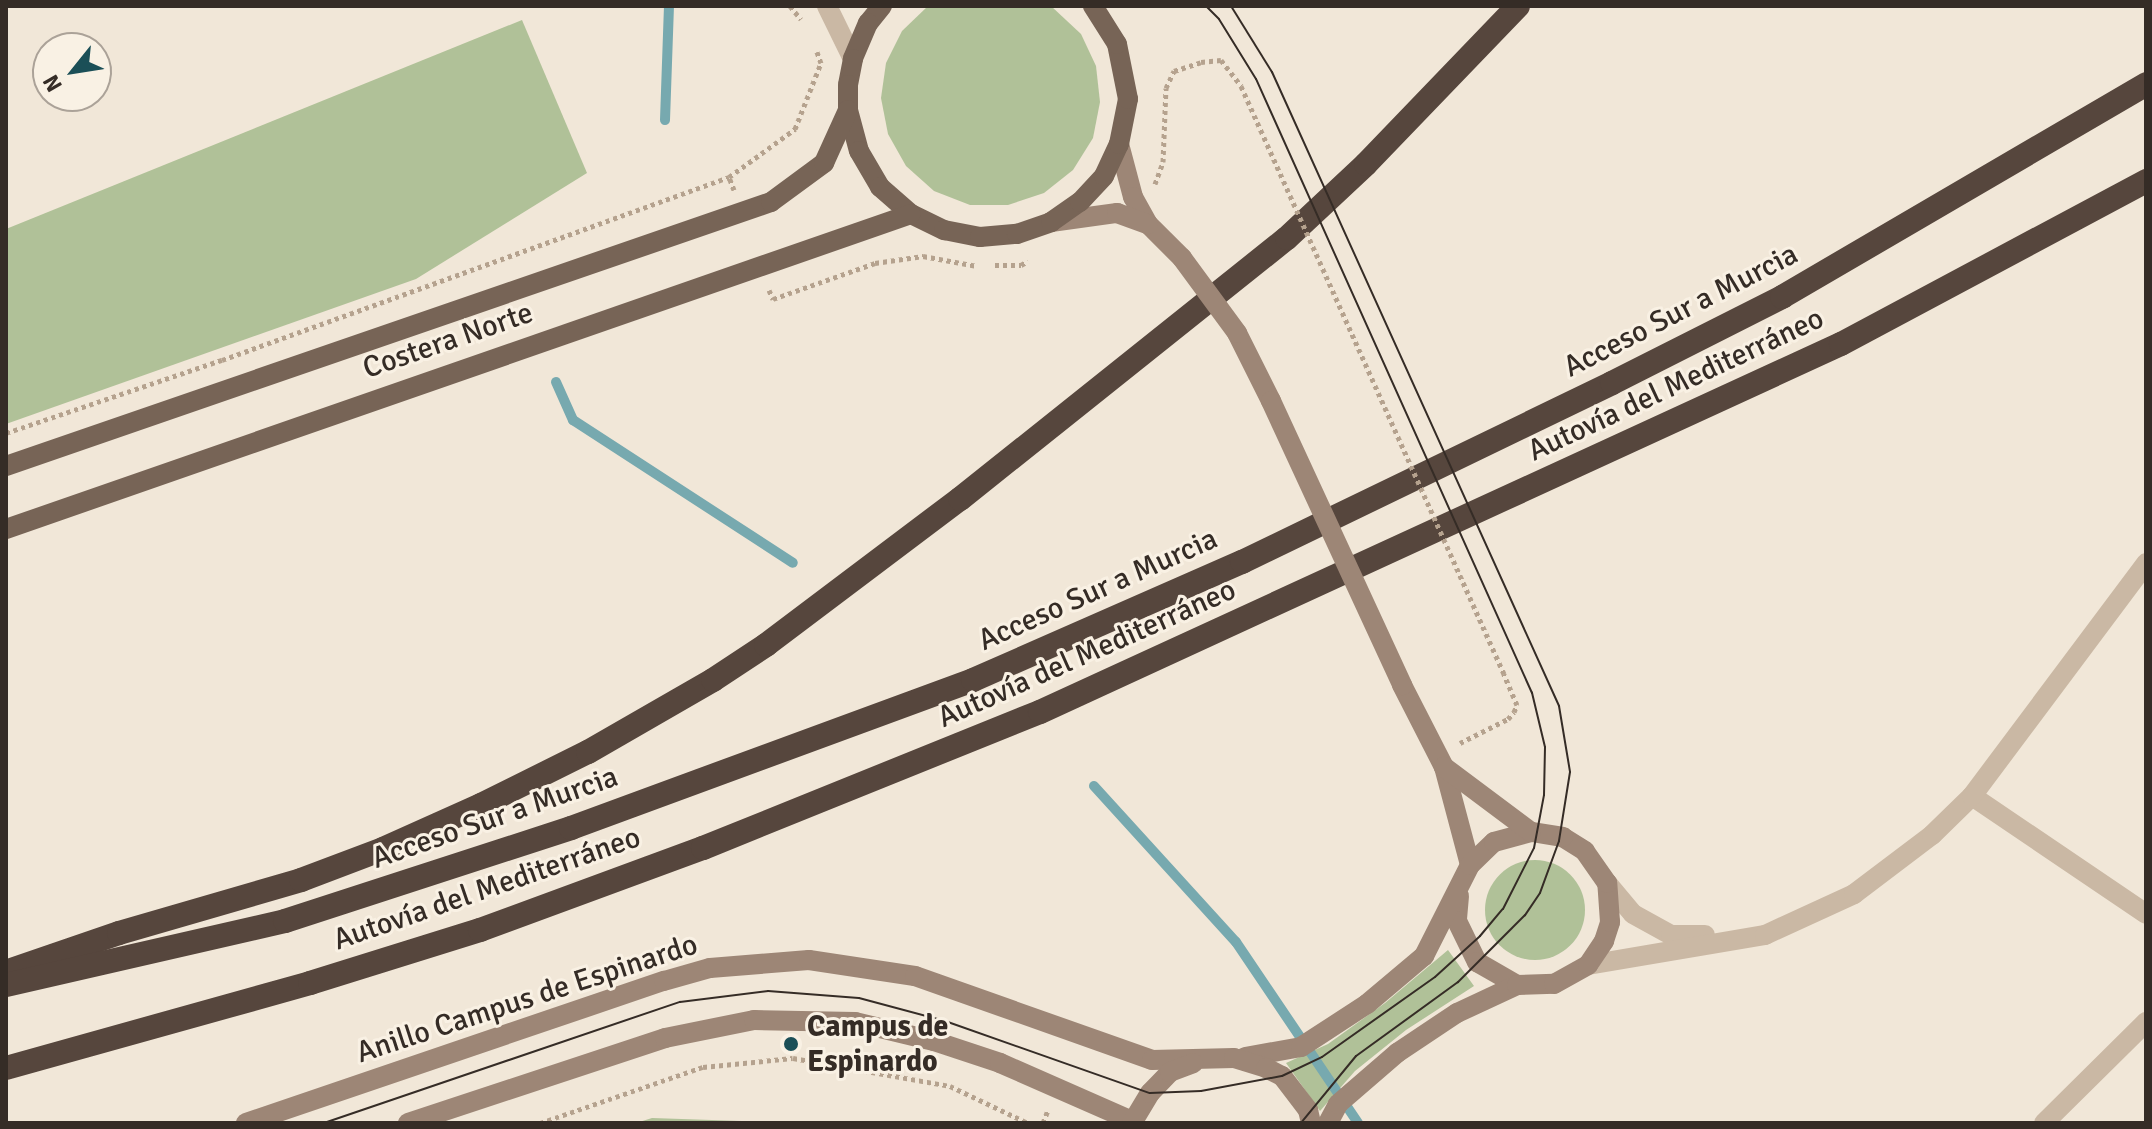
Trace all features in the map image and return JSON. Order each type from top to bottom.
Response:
[{"type":"highway","points":[[6,971],[119,933],[301,880],[383,849],[588,752],[713,680],[766,645],[960,499],[1287,238],[1366,164],[1518,6]]},
{"type":"highway","name":"Acceso Sur a Murcia","points":[[6,985],[300,916],[571,828],[973,680],[1242,562],[1782,297],[2146,84]]},
{"type":"highway","name":"Autovía del Mediterráneo","points":[[6,1068],[310,983],[480,930],[703,848],[1011,724],[1268,610],[1841,344],[2146,181]]},
{"type":"main road","name":"Costera Norte","points":[[6,466],[771,202],[824,163],[848,110],[853,59],[868,23],[882,6]]},
{"type":"main road","name":"Costera Norte","points":[[848,110],[859,151],[880,187],[911,214],[944,230],[980,237],[1017,234],[1051,222],[1080,202],[1104,176],[1119,144],[1128,99],[1125,71],[1117,44],[1093,6]]},
{"type":"main road","points":[[1119,144],[1133,197],[1148,224],[1182,258],[1237,333],[1271,401],[1440,761],[1470,865]]},
{"type":"main road","points":[[1051,222],[1117,213],[1148,224]]},
{"type":"main road","name":"Costera Norte","points":[[6,529],[911,214]]},
{"type":"main road","points":[[1440,761],[1531,832]]},
{"type":"main road","points":[[1234,1058],[1301,1047],[1367,1004],[1424,956],[1470,865],[1494,842],[1531,832],[1563,837],[1585,851],[1607,883],[1610,922],[1604,941],[1588,965],[1554,984],[1517,985],[1457,1013],[1397,1053],[1338,1104],[1328,1123]]},
{"type":"main road","points":[[1459,886],[1457,921],[1477,962],[1517,985]]},
{"type":"main road","name":"Anillo Campus de Espinardo","points":[[246,1123],[664,981],[710,968],[809,960],[915,976],[1152,1060],[1234,1058],[1282,1076],[1308,1110],[1311,1123]]},
{"type":"main road","name":"Anillo Campus de Espinardo","points":[[408,1123],[665,1038],[754,1020],[855,1022],[934,1041],[1000,1063],[1132,1122],[1150,1093],[1170,1072],[1201,1060]]},
{"type":"street","points":[[827,6],[853,59]]},
{"type":"street","points":[[1588,965],[1765,935],[1854,894],[1932,835],[1972,796],[2146,563]]},
{"type":"street","points":[[1972,796],[2146,914]]},
{"type":"street","points":[[1607,883],[1633,914],[1671,935],[1765,935]]},
{"type":"street","points":[[2044,1123],[2146,1022]]},
{"type":"path","points":[[790,6],[808,26]]},
{"type":"path","points":[[6,433],[237,354],[729,177],[795,129],[821,63],[812,39]]},
{"type":"path","points":[[1133,197],[1159,182],[1163,162],[1166,88],[1174,71],[1221,60],[1241,86],[1517,705],[1508,719],[1440,761]]},
{"type":"path","points":[[729,177],[741,212]]},
{"type":"path","points":[[760,265],[773,299],[875,263],[923,256],[970,266],[1021,265],[1032,259]]},
{"type":"path","points":[[540,1123],[703,1067],[793,1058],[950,1086],[1028,1123]]},
{"type":"green space","points":[[928,6],[1051,6],[1081,34],[1096,66],[1100,102],[1093,138],[1073,170],[1044,193],[1008,205],[970,205],[934,191],[906,166],[888,134],[881,98],[886,63],[902,31]]},
{"type":"green space","points":[[522,20],[587,173],[416,279],[6,424],[6,229]]},
{"type":"green space","points":[[1535,860],[1563,868],[1577,882],[1585,910],[1577,938],[1563,952],[1535,960],[1507,952],[1493,938],[1485,910],[1493,882],[1507,868]]},
{"type":"green space","points":[[1448,950],[1474,986],[1406,1030],[1355,1071],[1320,1111],[1286,1063],[1328,1044],[1385,1003]]},
{"type":"green space","points":[[652,1118],[804,1123],[636,1123]]},
{"type":"waterway","points":[[665,120],[669,6]]},
{"type":"waterway","points":[[556,382],[573,420],[793,563]]},
{"type":"waterway","points":[[1094,786],[1236,942],[1358,1123]]},
{"type":"tram line","points":[[324,1123],[680,1002],[768,991],[859,998],[945,1021],[1150,1093],[1201,1091],[1282,1076],[1322,1057],[1435,977],[1480,936],[1503,909],[1534,848],[1544,795],[1545,747],[1532,693],[1256,79],[1219,19],[1206,6]]},
{"type":"tram line","points":[[1231,6],[1272,72],[1559,706],[1570,772],[1559,841],[1540,893],[1525,915],[1458,982],[1356,1056],[1301,1123]]},
{"type":"place","name":"Campus de Espinardo","points":[[791,1044]]}]
